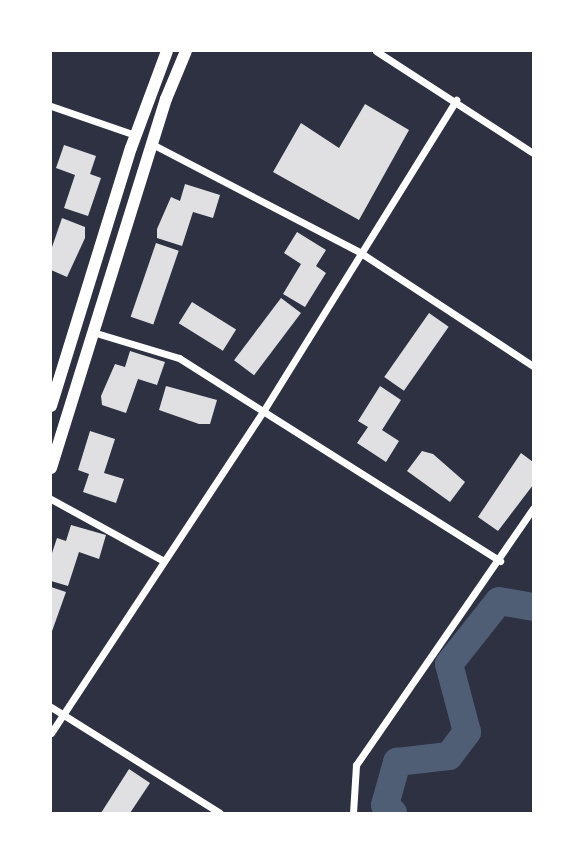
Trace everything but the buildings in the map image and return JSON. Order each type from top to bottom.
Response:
[{"type":"street","points":[[51,406],[135,135],[167,51]]},
{"type":"street","points":[[51,467],[96,333],[152,144],[186,51]]},
{"type":"street","points":[[376,51],[533,152]]},
{"type":"street","points":[[51,733],[264,410],[456,100]]},
{"type":"street","points":[[51,106],[135,135]]},
{"type":"street","points":[[152,144],[361,253],[533,366]]},
{"type":"street","points":[[96,333],[179,358],[500,561]]},
{"type":"street","points":[[51,499],[164,561]]},
{"type":"street","points":[[353,813],[351,785],[356,765],[500,561],[533,508]]},
{"type":"street","points":[[51,707],[220,813]]},
{"type":"waterway","points":[[393,813],[385,805],[397,762],[449,756],[467,732],[449,664],[499,601],[533,607]]}]
